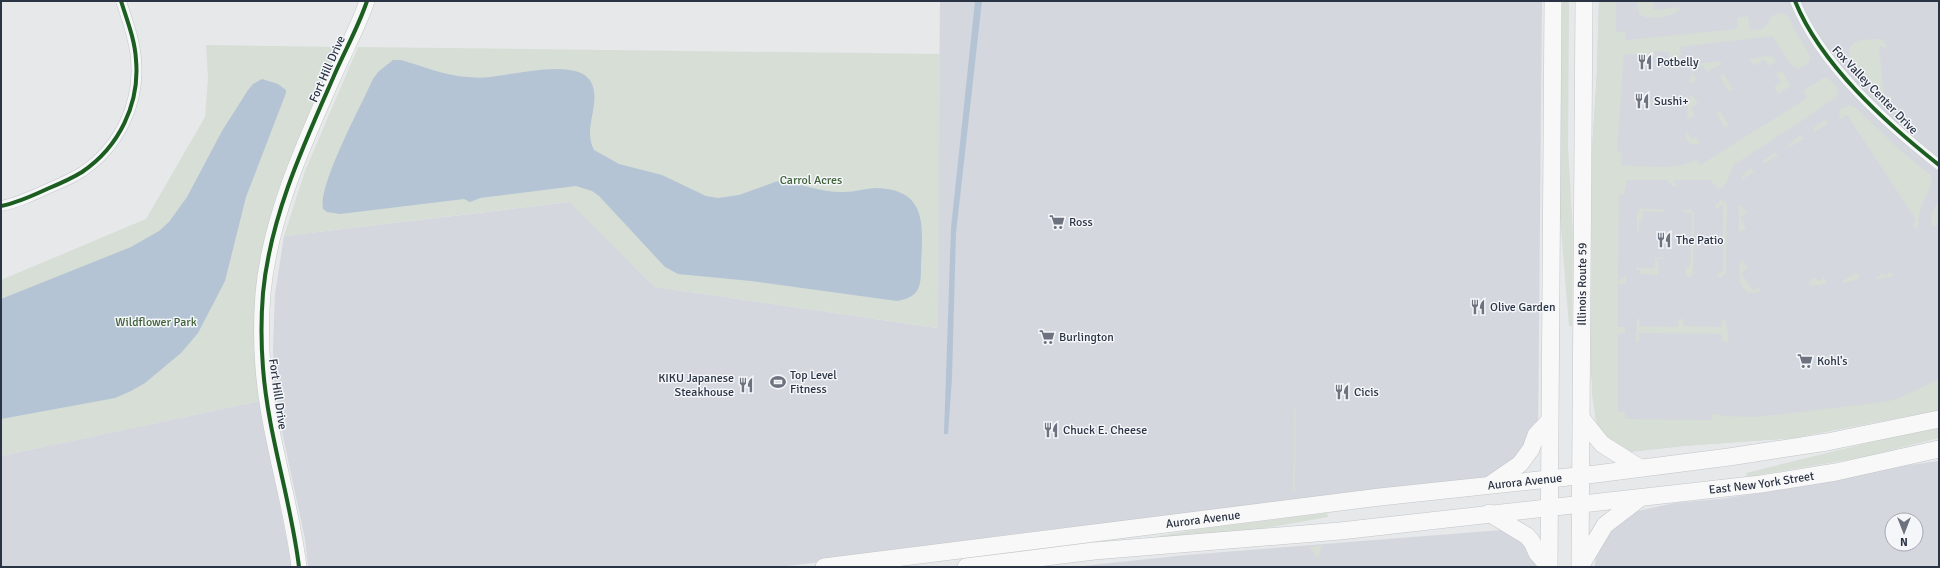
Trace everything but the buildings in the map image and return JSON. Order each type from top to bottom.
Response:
[{"type":"main road","points":[[1549,567],[1553,1]]},
{"type":"main road","name":"Illinois Route 59","points":[[1580,567],[1584,1]]},
{"type":"main road","points":[[1581,476],[1827,442],[1939,419]]},
{"type":"main road","points":[[1582,420],[1602,444],[1640,468]]},
{"type":"main road","points":[[1489,485],[1520,464],[1531,449],[1536,435],[1549,421]]},
{"type":"main road","name":"East New York Street","points":[[1581,505],[1801,478],[1939,449]]},
{"type":"main road","name":"Aurora Avenue","points":[[824,567],[1489,485],[1581,476]]},
{"type":"main road","points":[[1580,567],[1605,525],[1640,498]]},
{"type":"main road","name":"Aurora Avenue","points":[[966,567],[1094,551],[1340,531],[1489,513],[1581,505]]},
{"type":"main road","points":[[1489,513],[1526,536],[1532,542],[1537,553],[1549,567]]},
{"type":"street","points":[[1,206],[22,199],[78,175],[100,158],[119,134],[133,101],[137,68],[132,38],[121,1]]},
{"type":"street","name":"Fort Hill Drive","points":[[299,567],[268,407],[263,369],[263,292],[278,219],[290,182],[367,1]]},
{"type":"street","name":"Fox Valley Center Drive","points":[[1795,1],[1810,31],[1830,60],[1892,125],[1939,165]]},
{"type":"shaded area","points":[[940,1],[1542,1],[1538,436],[1497,476],[998,536],[935,549],[778,567],[308,567],[305,539],[281,427],[274,380],[273,348],[275,294],[284,236],[570,202],[655,287],[937,328]]},
{"type":"shaded area","points":[[1599,1],[1939,1],[1939,410],[1793,438],[1683,446],[1629,452],[1596,421],[1591,374],[1592,150],[1597,71]]},
{"type":"shaded area","points":[[259,401],[292,567],[1,567],[1,456]]},
{"type":"shaded area","points":[[1939,461],[1939,567],[1595,567],[1596,551],[1610,526],[1634,512],[1674,503],[1720,499],[1816,484],[1909,465]]},
{"type":"shaded area","points":[[1502,530],[1511,533],[1533,554],[1536,567],[1073,567],[1186,555]]},
{"type":"green space","points":[[1562,1],[1569,1],[1568,148],[1573,233],[1572,326],[1569,326],[1560,216]]},
{"type":"green space","points":[[1599,1],[1616,1],[1616,29],[1618,33],[1625,31],[1626,40],[1735,29],[1738,27],[1737,18],[1748,16],[1750,30],[1764,28],[1771,16],[1781,13],[1787,15],[1810,56],[1804,67],[1799,69],[1792,66],[1772,36],[1680,47],[1681,54],[1675,62],[1669,62],[1669,52],[1655,51],[1654,56],[1624,54],[1617,152],[1622,153],[1621,165],[1669,167],[1678,166],[1696,160],[1700,165],[1807,98],[1803,91],[1823,78],[1827,77],[1837,87],[1838,92],[1835,98],[1821,108],[1734,165],[1726,183],[1721,188],[1718,189],[1710,180],[1673,180],[1678,186],[1673,186],[1667,180],[1627,180],[1624,194],[1619,194],[1618,282],[1626,275],[1626,284],[1618,284],[1618,327],[1625,327],[1625,333],[1618,334],[1618,411],[1625,412],[1625,419],[1712,420],[1713,413],[1724,416],[1757,417],[1884,402],[1897,399],[1939,379],[1939,410],[1793,438],[1683,446],[1629,452],[1599,433],[1592,394],[1592,150],[1597,71]]},
{"type":"green space","points":[[1637,1],[1653,1],[1654,10],[1680,7],[1680,9],[1677,12],[1660,18],[1648,18],[1639,14]]},
{"type":"green space","points":[[1861,40],[1883,40],[1887,48],[1879,46],[1884,94],[1893,97],[1889,102],[1884,100],[1849,59],[1850,47],[1853,44]]},
{"type":"green space","name":"Wildflower Park","points":[[206,45],[338,47],[282,179],[263,246],[259,268],[255,312],[259,401],[1,456],[1,280],[146,219],[205,117],[208,77]]},
{"type":"green space","name":"Carrol Acres","points":[[358,47],[940,54],[938,328],[655,287],[569,202],[284,236],[305,171]]},
{"type":"green space","points":[[1769,56],[1773,57],[1776,62],[1769,66],[1764,59],[1754,66],[1749,59]]},
{"type":"green space","points":[[1721,61],[1721,64],[1707,72],[1703,65],[1692,72],[1697,80],[1690,84],[1691,71],[1696,64]]},
{"type":"green space","points":[[1782,71],[1791,86],[1778,94],[1774,87],[1781,82],[1776,74]]},
{"type":"green space","points":[[1724,74],[1733,89],[1729,92],[1720,77]]},
{"type":"green space","points":[[1692,95],[1698,103],[1691,108],[1695,115],[1689,119],[1687,116],[1689,97]]},
{"type":"green space","points":[[1851,105],[1900,150],[1931,175],[1931,187],[1921,208],[1918,227],[1916,229],[1912,225],[1916,220],[1847,115],[1840,120],[1840,109]]},
{"type":"green space","points":[[1720,111],[1729,125],[1725,128],[1716,114]]},
{"type":"green space","points":[[1825,120],[1828,121],[1828,124],[1813,132],[1814,127]]},
{"type":"green space","points":[[1688,133],[1692,139],[1695,136],[1699,142],[1699,145],[1687,141],[1685,134]]},
{"type":"green space","points":[[1799,136],[1803,137],[1804,139],[1788,148],[1789,144]]},
{"type":"green space","points":[[1774,153],[1779,155],[1763,164],[1763,161]]},
{"type":"green space","points":[[1751,168],[1754,172],[1741,180],[1742,176]]},
{"type":"green space","points":[[1939,199],[1939,225],[1931,226],[1932,213]]},
{"type":"green space","points":[[1720,200],[1725,201],[1727,205],[1726,273],[1721,278],[1717,275],[1723,270],[1723,204],[1716,210],[1716,205]]},
{"type":"green space","points":[[1741,205],[1747,213],[1740,218],[1746,228],[1739,233],[1739,207]]},
{"type":"green space","points":[[1640,209],[1664,209],[1664,212],[1643,211],[1643,221],[1639,221],[1639,232],[1637,232],[1637,213]]},
{"type":"green space","points":[[1682,210],[1691,210],[1694,212],[1693,274],[1690,278],[1686,276],[1686,267],[1690,266],[1692,213],[1682,212]]},
{"type":"green space","points":[[1665,257],[1665,259],[1658,259],[1658,275],[1640,274],[1640,270],[1637,270],[1637,260],[1638,268],[1655,268],[1655,258]]},
{"type":"green space","points":[[1742,260],[1748,268],[1741,273],[1753,290],[1761,287],[1759,292],[1748,293],[1740,284],[1739,265]]},
{"type":"green space","points":[[1890,272],[1893,274],[1892,277],[1875,279],[1883,273],[1885,276]]},
{"type":"green space","points":[[1856,273],[1859,276],[1858,279],[1843,283],[1842,281]]},
{"type":"green space","points":[[1815,277],[1819,282],[1824,277],[1827,284],[1810,286],[1809,282]]},
{"type":"green space","points":[[1637,319],[1640,319],[1639,326],[1678,327],[1679,319],[1683,319],[1684,326],[1722,327],[1722,320],[1725,319],[1729,340],[1725,342],[1722,341],[1722,334],[1639,333],[1639,342],[1636,342]]},
{"type":"green space","points":[[1294,409],[1296,409],[1295,491],[1293,492]]},
{"type":"green space","points":[[1939,428],[1939,438],[1864,457],[1747,477],[1746,473],[1880,440]]},
{"type":"green space","points":[[1327,513],[1328,517],[1231,534],[1160,540],[1159,536],[1199,529]]},
{"type":"green space","points":[[1323,545],[1318,559],[1309,547]]},
{"type":"water","points":[[975,1],[982,1],[956,233],[952,378],[948,434],[944,434],[951,228]]},
{"type":"water","points":[[393,60],[401,60],[451,75],[482,78],[547,69],[574,71],[584,75],[591,82],[594,90],[594,107],[590,133],[594,150],[619,164],[662,175],[706,196],[718,198],[739,195],[781,181],[836,192],[877,188],[894,190],[906,196],[914,204],[919,214],[922,239],[921,274],[919,286],[910,297],[897,301],[751,281],[678,274],[665,267],[599,196],[592,191],[576,186],[480,198],[470,202],[464,199],[340,214],[327,212],[323,209],[323,198],[333,164],[373,79],[378,72]]},
{"type":"water","points":[[262,79],[278,84],[286,90],[286,93],[246,197],[225,281],[198,333],[181,353],[145,383],[115,398],[1,419],[1,299],[131,247],[159,231],[169,222],[187,197],[222,131],[248,90],[253,84]]},
{"type":"cycle path","points":[[1,206],[24,199],[78,175],[95,162],[107,150],[116,137],[130,108],[136,76],[134,45],[121,1]]},
{"type":"cycle path","points":[[299,567],[291,517],[274,443],[266,393],[262,340],[263,293],[273,237],[289,183],[310,130],[367,1]]},
{"type":"cycle path","points":[[1795,1],[1806,25],[1838,70],[1877,112],[1939,165]]},
{"type":"place","name":"Potbelly","points":[[1645,62]]},
{"type":"place","name":"Sushi+","points":[[1642,101]]},
{"type":"place","name":"Ross","points":[[1057,222]]},
{"type":"place","name":"The Patio","points":[[1664,240]]},
{"type":"place","name":"Olive Garden","points":[[1478,307]]},
{"type":"place","name":"Burlington","points":[[1047,337]]},
{"type":"place","name":"Kohl's","points":[[1805,361]]},
{"type":"place","name":"Top Level Fitness","points":[[778,382]]},
{"type":"place","name":"KIKU Japanese Steakhouse","points":[[746,385]]},
{"type":"place","name":"Cicis","points":[[1342,392]]},
{"type":"place","name":"Chuck E. Cheese","points":[[1051,430]]}]
